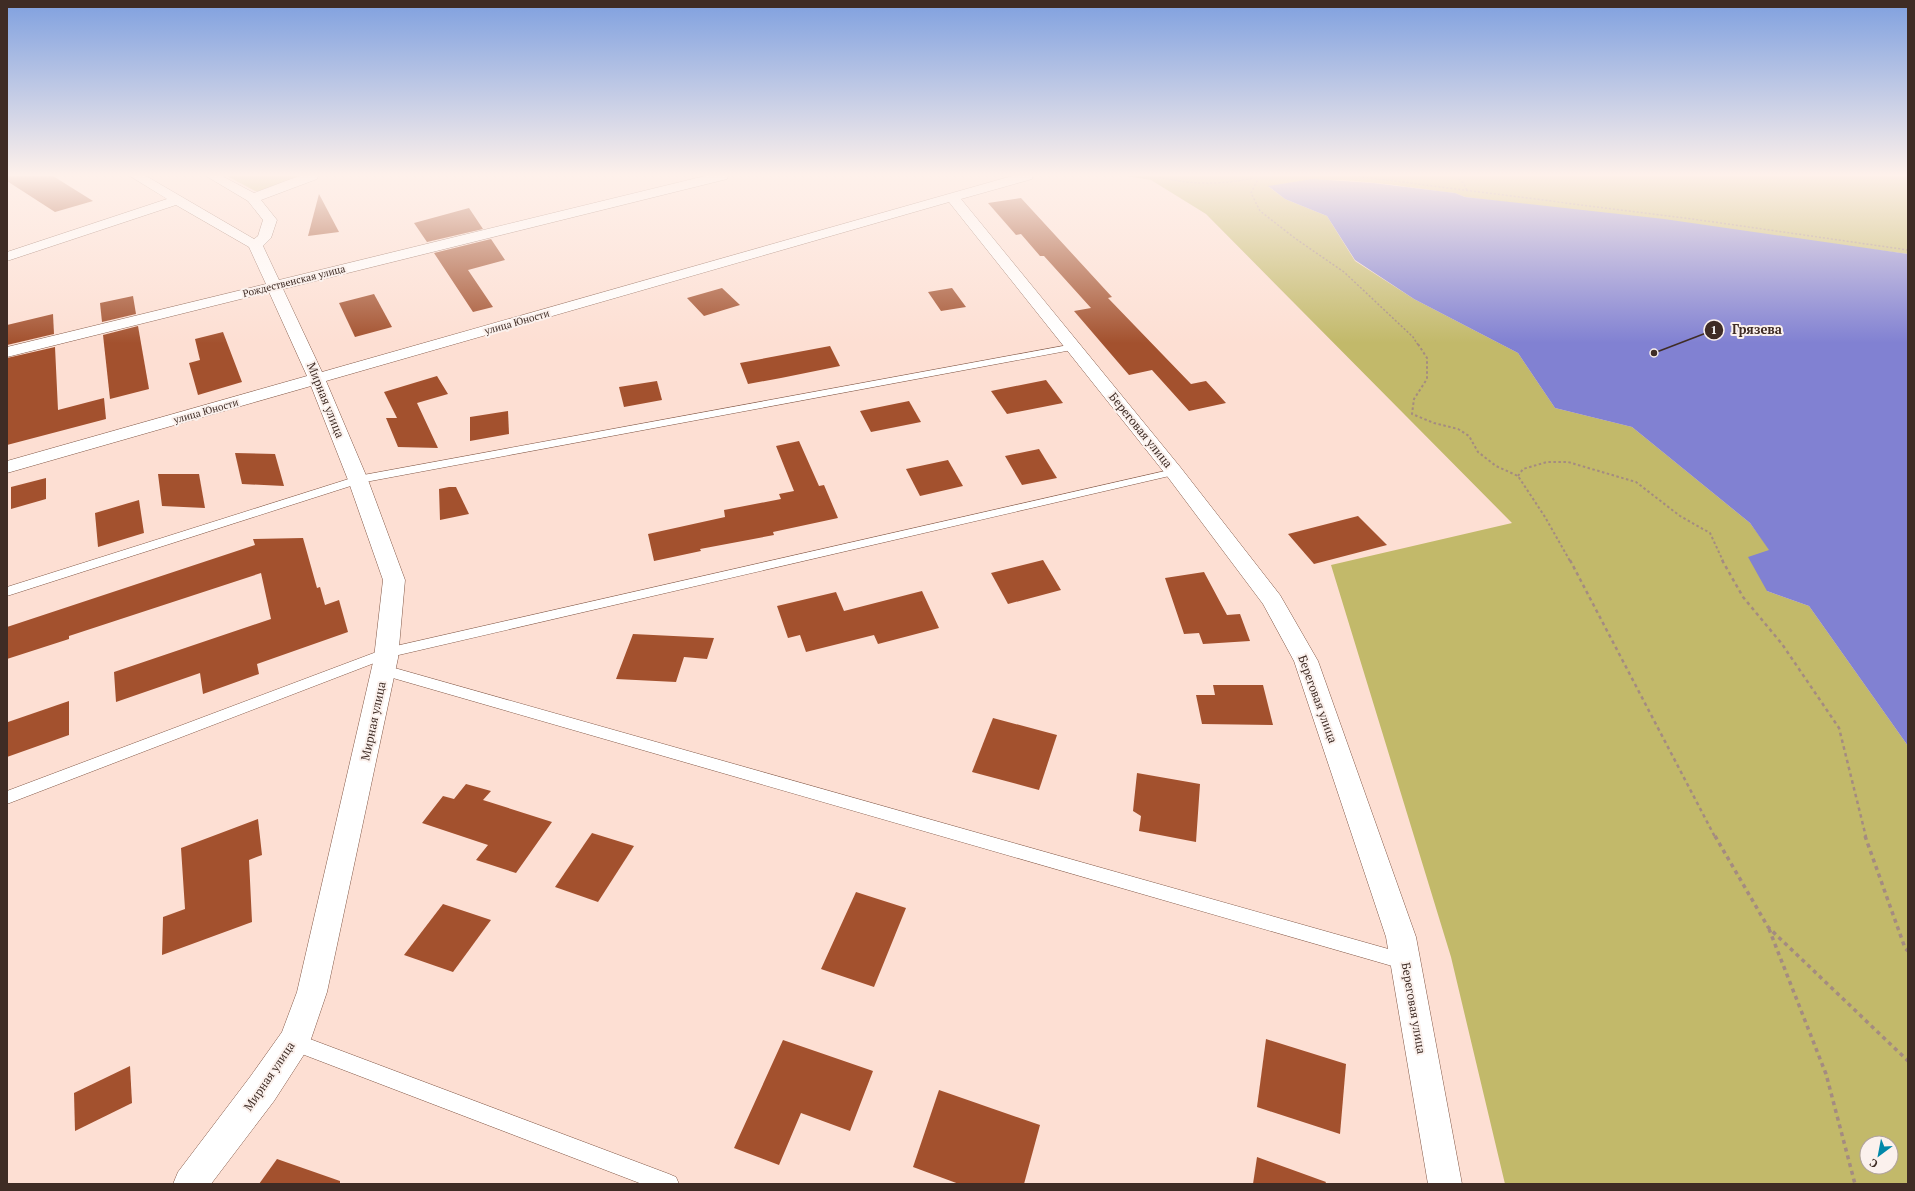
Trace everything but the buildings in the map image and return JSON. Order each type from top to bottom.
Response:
[{"type":"street","points":[[7,257],[83,232]]},
{"type":"street","points":[[232,232],[255,245],[264,238],[266,232]]},
{"type":"street","name":"Рождественская улица","points":[[7,352],[496,232]]},
{"type":"street","name":"улица Юности","points":[[7,467],[318,380],[836,232]]},
{"type":"street","name":"Береговая улица","points":[[980,232],[1174,472],[1272,600],[1306,661],[1401,937],[1445,1184]]},
{"type":"street","name":"Мирная улица","points":[[190,1184],[262,1089],[294,1042],[312,992],[385,661],[394,580],[358,480],[318,380],[255,245]]},
{"type":"lane","points":[[7,592],[358,480],[1074,347]]},
{"type":"lane","points":[[7,798],[385,661],[1174,472]]},
{"type":"lane","points":[[385,661],[1406,962]]},
{"type":"lane","points":[[294,1042],[669,1184]]},
{"type":"path","points":[[1286,232],[1344,272],[1412,337],[1427,358],[1427,379],[1414,400],[1412,414],[1421,419],[1458,429],[1469,436],[1478,452],[1496,466],[1518,476],[1545,517],[1573,566],[1701,813],[1768,927],[1826,1074],[1855,1184]]},
{"type":"path","points":[[1780,232],[1908,250]]},
{"type":"path","points":[[1518,476],[1523,469],[1547,462],[1568,462],[1606,473],[1636,482],[1680,516],[1710,533],[1724,564],[1743,597],[1782,644],[1839,728],[1868,847],[1905,948],[1908,951]]},
{"type":"path","points":[[1768,927],[1908,1061]]},
{"type":"shaded area","points":[[1223,232],[1337,232],[1355,261],[1414,299],[1518,353],[1555,408],[1632,427],[1750,523],[1770,550],[1767,591],[1809,606],[1908,746],[1908,1184],[1505,1184],[1451,957],[1331,565],[1512,523]]},
{"type":"shaded area","points":[[1337,232],[1752,232],[1908,254],[1908,746],[1809,606],[1767,591],[1748,557],[1769,550],[1750,523],[1632,427],[1555,408],[1518,353],[1414,299],[1355,260]]},
{"type":"shaded area","points":[[1734,232],[1908,232],[1908,254]]},
{"type":"place","name":"Грязева","points":[[1654,353]]}]
